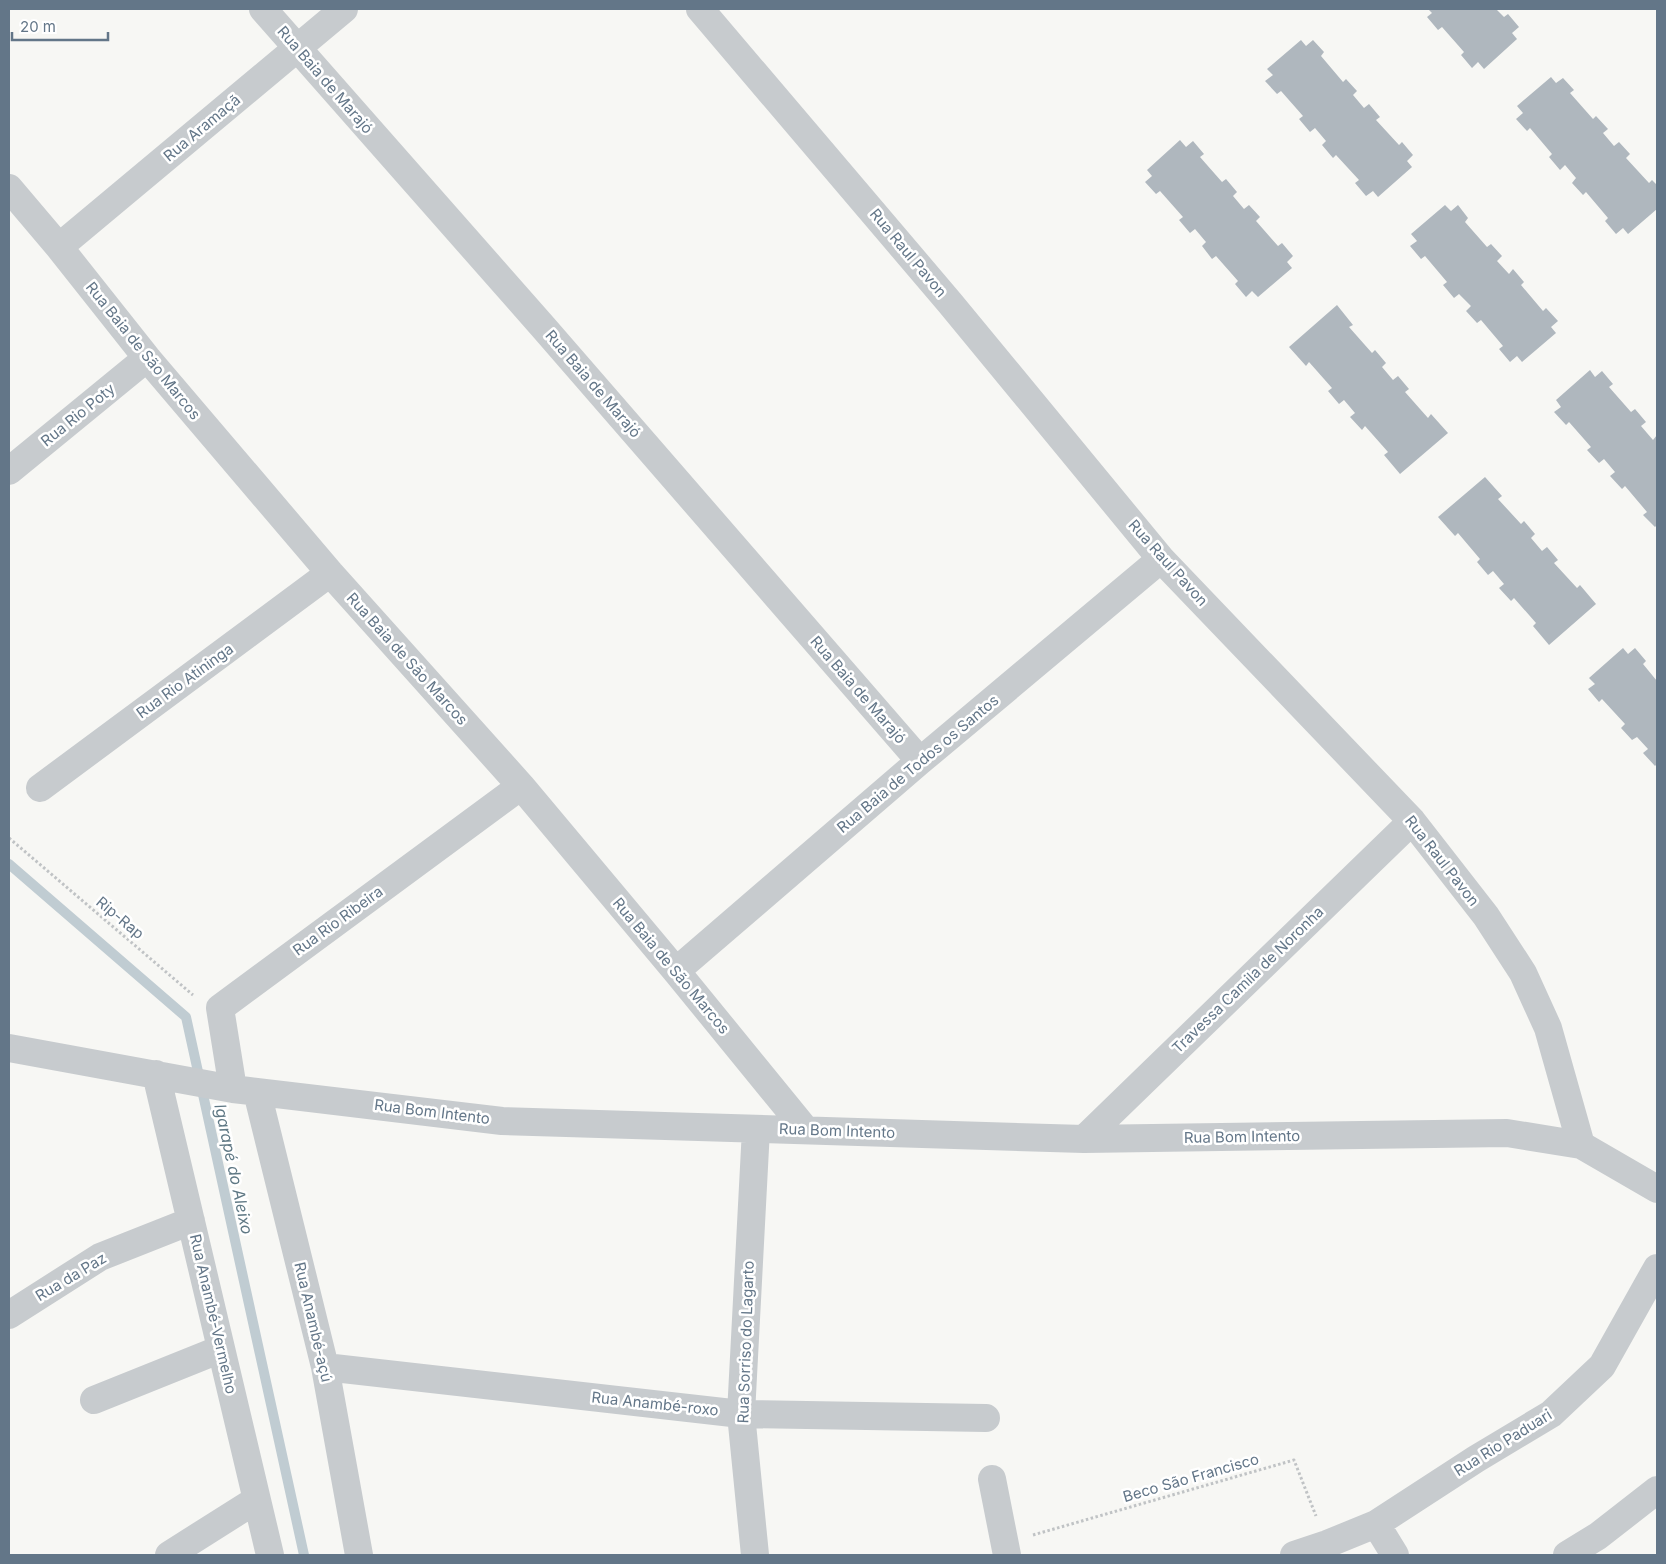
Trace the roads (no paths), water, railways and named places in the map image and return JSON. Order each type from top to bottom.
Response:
[{"type":"street","name":"Rua Baia de Marajó","points":[[262,9],[544,328],[920,761]]},
{"type":"street","name":"Rua Aramaçã","points":[[59,247],[344,9]]},
{"type":"street","name":"Rua Raul Pavon","points":[[700,9],[950,303],[1161,559],[1412,821],[1486,916],[1523,973],[1548,1028],[1581,1145]]},
{"type":"street","name":"Rua Baia de São Marcos","points":[[9,188],[59,247],[147,358],[330,573],[522,786],[805,1129]]},
{"type":"street","name":"Rua Rio Poty","points":[[9,471],[147,358]]},
{"type":"street","name":"Rua Baia de Todos os Santos","points":[[676,971],[920,761],[1161,559]]},
{"type":"street","name":"Rua Rio Atininga","points":[[40,788],[330,573]]},
{"type":"street","name":"Rua Rio Ribeira","points":[[236,1089],[220,1008],[522,786]]},
{"type":"street","name":"Travessa Camila de Noronha","points":[[1084,1140],[1412,821]]},
{"type":"street","name":"Rua Bom Intento","points":[[9,1048],[236,1089],[502,1121],[805,1129],[1084,1140],[1507,1133],[1581,1145],[1657,1189]]},
{"type":"street","name":"Rua Anambé-Vermelho","points":[[161,1075],[191,1221],[270,1555]]},
{"type":"street","name":"Rua Anambé-açú","points":[[236,1089],[325,1367],[359,1555]]},
{"type":"street","name":"Rua Sorriso do Lagarto","points":[[755,1555],[741,1414],[756,1129]]},
{"type":"street","name":"Rua da Paz","points":[[9,1315],[100,1257],[191,1221]]},
{"type":"street","name":"Rua Rio Paduari","points":[[1294,1555],[1376,1524],[1476,1459],[1551,1414],[1602,1366],[1657,1268]]},
{"type":"street","points":[[94,1400],[221,1349]]},
{"type":"street","name":"Rua Anambé-roxo","points":[[325,1367],[741,1414],[986,1418]]},
{"type":"street","points":[[992,1479],[1017,1546]]},
{"type":"street","points":[[1567,1555],[1598,1536],[1657,1490]]},
{"type":"street","points":[[169,1555],[256,1500]]},
{"type":"street","points":[[1376,1524],[1395,1555]]},
{"type":"waterway","name":"Igarapé do Aleixo","points":[[9,864],[186,1017],[304,1555]]}]
